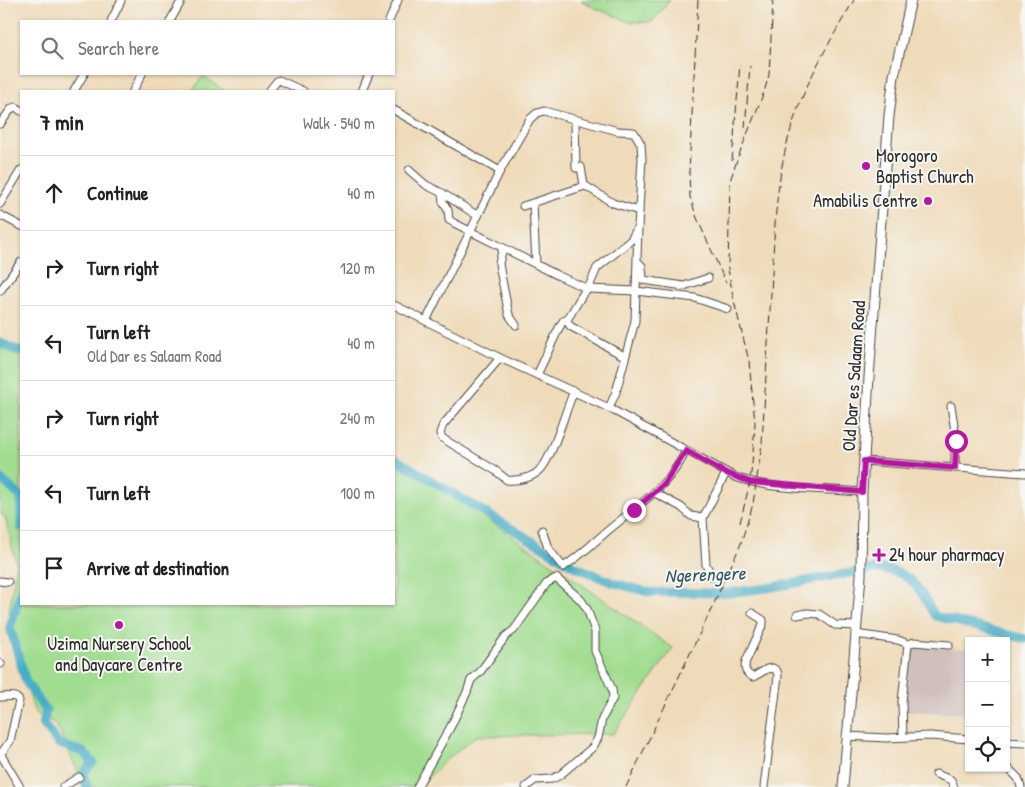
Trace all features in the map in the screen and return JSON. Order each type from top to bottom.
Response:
[{"type":"main road","name":"Old Dar es Salaam Road","points":[[843,787],[861,576],[862,492],[869,377],[890,116],[894,76],[911,0]]},
{"type":"street","points":[[171,20],[182,0]]},
{"type":"street","points":[[389,20],[398,0]]},
{"type":"street","points":[[112,20],[121,1]]},
{"type":"street","points":[[75,90],[83,75]]},
{"type":"street","points":[[134,90],[141,75]]},
{"type":"street","points":[[362,90],[369,75]]},
{"type":"street","points":[[271,90],[279,80],[300,90]]},
{"type":"street","points":[[0,124],[11,108],[16,107],[20,110]]},
{"type":"street","points":[[426,320],[500,171],[534,115],[544,110],[635,134],[642,154],[638,227],[640,280],[636,291],[635,321],[624,356],[616,392],[609,408]]},
{"type":"street","points":[[395,111],[500,171]]},
{"type":"street","points":[[575,119],[576,168],[581,167],[582,179],[586,186],[613,203],[639,211]]},
{"type":"street","points":[[408,170],[426,185],[478,216]]},
{"type":"street","points":[[0,204],[20,172]]},
{"type":"street","points":[[523,206],[586,186]]},
{"type":"street","points":[[442,193],[442,202],[448,210],[450,220],[588,289],[636,291],[695,298],[728,309]]},
{"type":"street","points":[[533,204],[536,264]]},
{"type":"street","points":[[0,215],[20,225]]},
{"type":"street","points":[[537,375],[558,328],[563,321],[567,320],[584,292],[588,289],[596,270],[620,247],[631,240],[638,227]]},
{"type":"street","points":[[503,248],[500,270],[509,315],[516,325]]},
{"type":"street","points":[[0,291],[20,263]]},
{"type":"street","points":[[640,280],[684,286],[708,278]]},
{"type":"street","points":[[679,296],[684,286]]},
{"type":"street","points":[[395,305],[500,358],[609,408],[726,473],[757,483],[862,492]]},
{"type":"street","points":[[567,320],[570,326],[624,356]]},
{"type":"street","points":[[500,358],[448,420],[440,433],[442,438],[496,471],[507,480],[528,477],[536,474],[542,468],[553,446],[574,392]]},
{"type":"street","points":[[951,406],[955,431],[955,468]]},
{"type":"street","points":[[417,787],[451,726],[471,680],[480,672],[506,636],[511,633],[547,583],[563,567],[572,562],[655,493],[670,476],[686,451]]},
{"type":"street","points":[[864,461],[1025,473]]},
{"type":"street","points":[[718,580],[713,577],[706,565],[704,518],[726,473]]},
{"type":"street","points":[[655,493],[681,507],[691,516],[704,518]]},
{"type":"street","points":[[542,530],[548,548],[563,567]]},
{"type":"street","points":[[526,787],[535,780],[552,779],[560,775],[593,747],[598,738],[602,719],[613,698],[612,689],[595,651],[595,631],[587,609],[581,600],[560,581],[552,579]]},
{"type":"street","points":[[797,615],[807,612],[815,613],[823,616],[835,625],[908,644],[914,642],[950,645]]},
{"type":"street","points":[[752,613],[763,620],[763,624],[746,661],[745,667],[747,672],[753,676],[773,668],[777,671],[778,676],[764,787]]},
{"type":"street","points":[[903,737],[902,702],[908,644]]},
{"type":"street","points":[[0,697],[10,696],[19,701],[10,741],[0,755],[20,787]]},
{"type":"street","points":[[846,736],[965,738]]},
{"type":"street","points":[[1010,742],[1025,743]]},
{"type":"street","points":[[1010,770],[1018,778],[1022,787]]},
{"type":"street","points":[[936,774],[950,780],[954,787]]},
{"type":"street","points":[[63,787],[79,777]]},
{"type":"shaded area","points":[[911,647],[965,649],[965,714],[904,711]]},
{"type":"green space","points":[[581,0],[670,0],[652,22],[630,22],[595,8]]},
{"type":"green space","points":[[203,76],[224,90],[193,90]]},
{"type":"green space","points":[[0,345],[20,348],[20,605],[395,605],[395,455],[673,648],[613,734],[476,736],[446,760],[419,787],[85,787],[56,724],[35,713],[7,627],[16,563],[5,517],[0,513]]},
{"type":"waterway","name":"Ngerengere","points":[[0,343],[20,352]]},
{"type":"waterway","name":"Ngerengere","points":[[395,459],[574,566],[611,582],[648,592],[728,593],[873,569],[886,570],[905,576],[912,582],[924,597],[935,616],[1025,639]]},
{"type":"waterway","points":[[0,478],[20,496]]},
{"type":"waterway","points":[[20,595],[10,627],[26,682],[46,711],[43,724],[59,744],[83,752],[93,762],[83,774],[87,787]]},
{"type":"railway","points":[[698,0],[689,172],[690,197],[697,218],[726,283]]},
{"type":"railway","points":[[740,523],[750,482],[755,423],[749,361],[728,269],[730,181],[769,75],[773,0]]},
{"type":"railway","points":[[626,787],[740,546],[753,504],[762,444],[775,219],[782,165],[791,129],[803,95],[819,62],[854,0]]},
{"type":"railway","points":[[732,161],[740,65]]},
{"type":"railway","points":[[745,128],[750,66]]},
{"type":"place","name":"Morogoro Baptist Church","points":[[866,166]]},
{"type":"place","name":"Amabilis Centre","points":[[928,201]]},
{"type":"place","name":"24 hour pharmacy","points":[[879,555]]},
{"type":"place","name":"Uzima Nursery School and Daycare Centre","points":[[119,625]]},
{"type":"route","points":[[634,510],[664,484],[686,451],[726,473],[750,482],[862,492],[864,461],[955,468],[956,441]]}]
